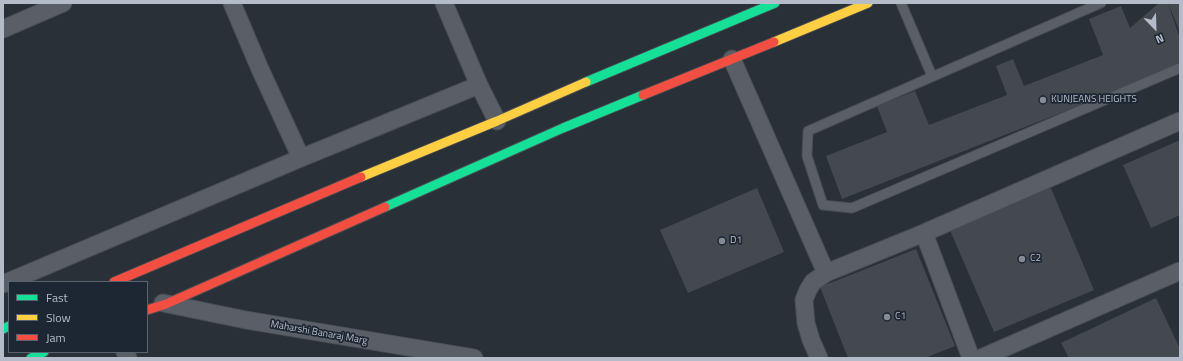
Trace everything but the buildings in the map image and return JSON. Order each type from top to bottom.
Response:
[{"type":"street","points":[[3,30],[61,3]]},
{"type":"street","points":[[232,3],[260,70],[301,158]]},
{"type":"street","points":[[444,3],[479,85],[497,121]]},
{"type":"street","points":[[116,281],[319,194],[497,121],[775,3]]},
{"type":"street","points":[[148,310],[166,304],[563,128],[868,3]]},
{"type":"street","points":[[732,59],[826,272]]},
{"type":"street","points":[[11,281],[301,158],[479,85]]},
{"type":"street","points":[[819,358],[811,340],[806,323],[804,300],[813,282],[826,272],[924,233],[1180,121]]},
{"type":"street","points":[[924,233],[971,358]]},
{"type":"street","points":[[981,358],[1180,272]]},
{"type":"street","name":"Maharshi Banaraj Marg","points":[[148,301],[246,320],[474,358]]},
{"type":"street","points":[[31,358],[42,353]]},
{"type":"lane","points":[[901,3],[932,76]]},
{"type":"lane","points":[[1101,3],[808,131],[807,156],[823,205],[852,208],[1180,68]]},
{"type":"traffic: fast","points":[[586,82],[775,3]]},
{"type":"traffic: fast","points":[[385,207],[563,128],[643,95]]},
{"type":"traffic: fast","points":[[3,329],[8,326]]},
{"type":"traffic: fast","points":[[31,358],[42,353]]},
{"type":"traffic: slow","points":[[774,42],[868,3]]},
{"type":"traffic: slow","points":[[361,177],[497,121],[586,82]]},
{"type":"traffic: jam","points":[[643,95],[774,42]]},
{"type":"traffic: jam","points":[[116,281],[361,177]]},
{"type":"traffic: jam","points":[[148,310],[166,304],[385,207]]},
{"type":"place","name":"KUNJEANS HEIGHTS","points":[[1043,100]]},
{"type":"place","name":"D1","points":[[722,241]]},
{"type":"place","name":"C2","points":[[1022,259]]},
{"type":"place","name":"C1","points":[[887,317]]}]
